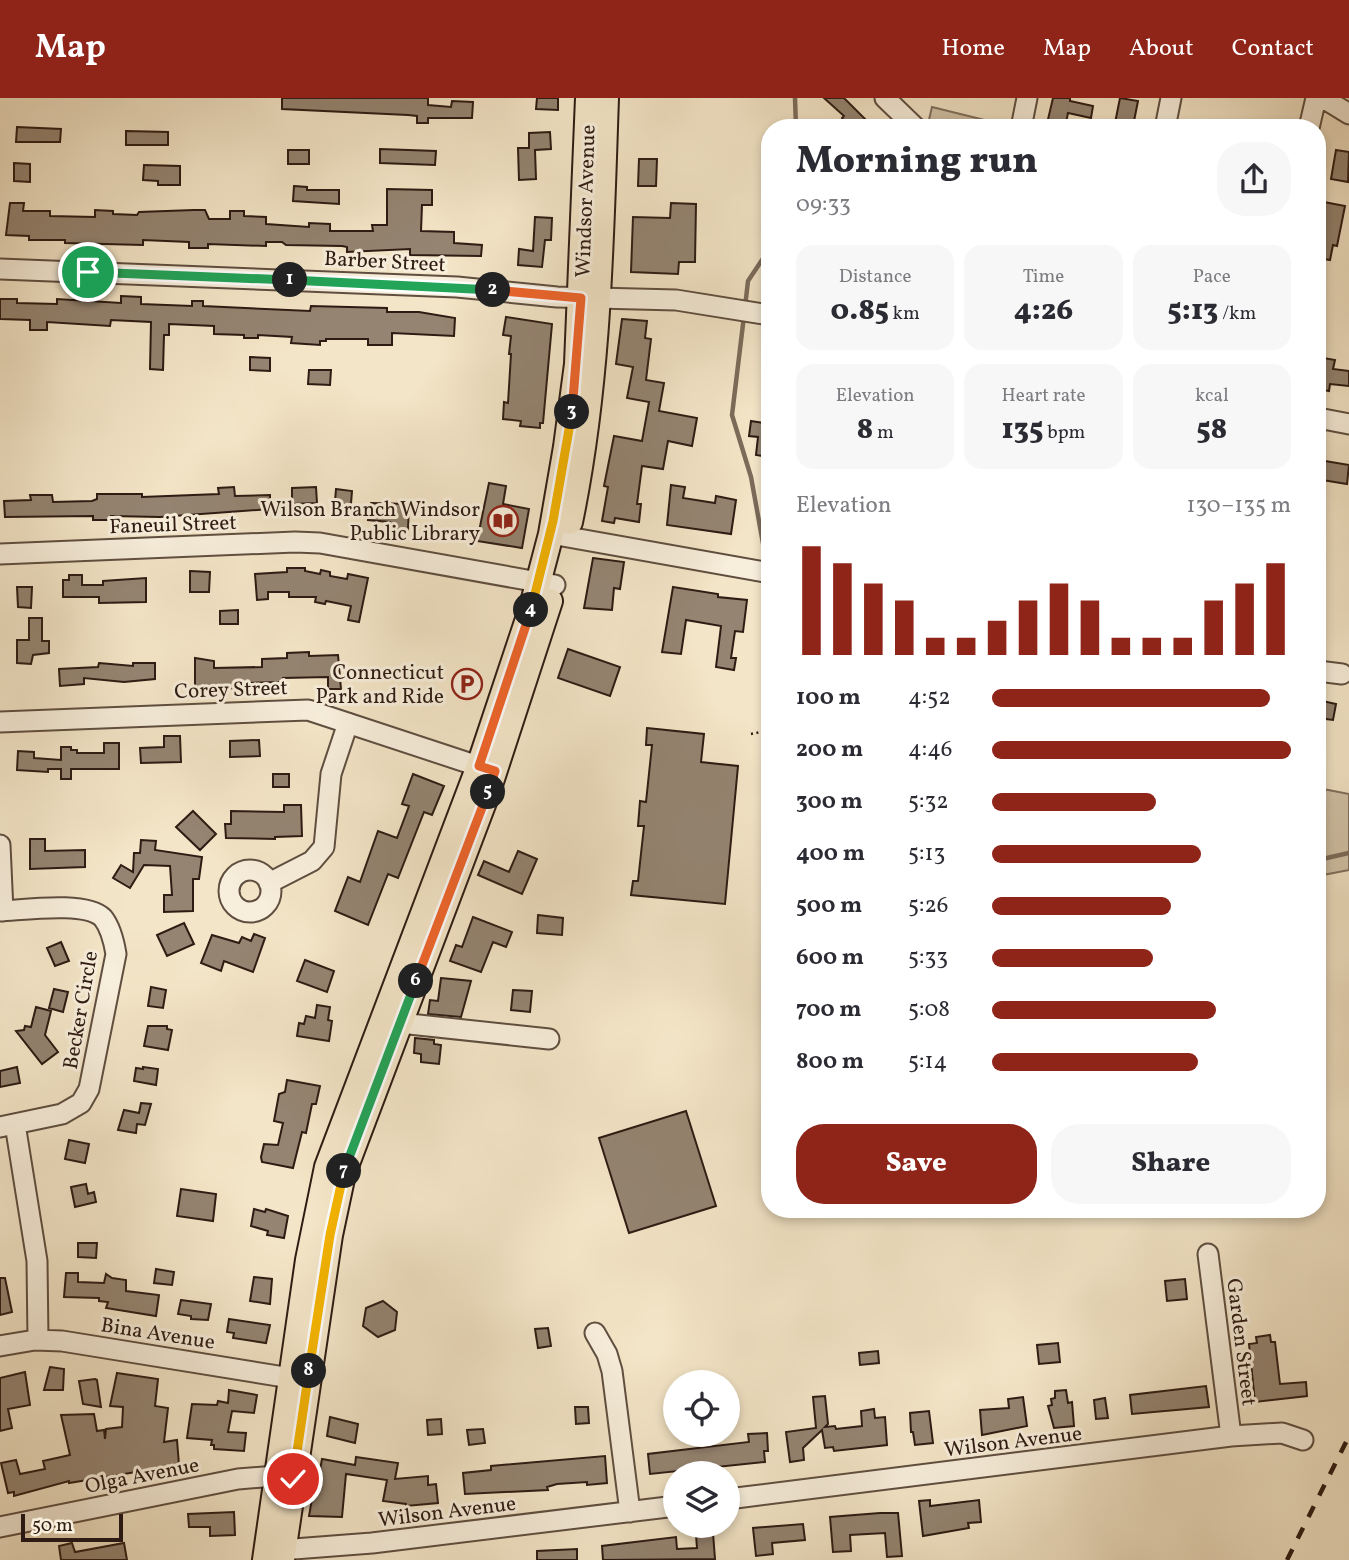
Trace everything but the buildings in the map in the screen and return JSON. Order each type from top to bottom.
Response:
[{"type":"main road","name":"Windsor Avenue","points":[[588,98],[590,298]]},
{"type":"main road","name":"Windsor Avenue","points":[[365,1090],[400,1023],[487,769],[547,584],[559,535],[573,405],[590,298],[606,98]]},
{"type":"main road","name":"Windsor Avenue","points":[[274,1554],[299,1379],[336,1202],[365,1090],[487,769]]},
{"type":"street","points":[[885,98],[907,119]]},
{"type":"street","points":[[1023,119],[1027,98]]},
{"type":"street","points":[[1167,119],[1171,98]]},
{"type":"street","points":[[1311,119],[1316,98]]},
{"type":"street","points":[[1323,98],[1349,114]]},
{"type":"street","name":"Barber Street","points":[[0,269],[364,282],[590,298],[676,300],[755,313]]},
{"type":"street","points":[[1326,420],[1349,424]]},
{"type":"street","points":[[559,535],[761,571]]},
{"type":"street","name":"Faneuil Street","points":[[0,554],[295,542],[346,547],[547,584]]},
{"type":"street","points":[[1326,672],[1342,674]]},
{"type":"street","name":"Corey Street","points":[[0,722],[308,710],[487,769]]},
{"type":"street","points":[[269,883],[312,861],[324,846],[331,774],[348,723]]},
{"type":"street","points":[[0,845],[2,911]]},
{"type":"street","name":"Becker Circle","points":[[2,911],[78,908],[102,917],[113,937],[116,954],[89,1089],[81,1103],[62,1114],[7,1125],[37,1261],[38,1340]]},
{"type":"street","points":[[400,1023],[549,1040]]},
{"type":"street","name":"Garden Street","points":[[1208,1254],[1231,1436]]},
{"type":"street","points":[[595,1333],[604,1347],[612,1371],[630,1512]]},
{"type":"street","name":"Bina Avenue","points":[[0,1346],[38,1340],[83,1343],[299,1379]]},
{"type":"street","name":"Wilson Avenue","points":[[740,1497],[1231,1436],[1282,1433],[1303,1440]]},
{"type":"street","name":"Olga Avenue","points":[[0,1527],[238,1479],[284,1478]]},
{"type":"street","name":"Wilson Avenue","points":[[274,1554],[663,1508]]},
{"type":"path","points":[[751,734],[761,732]]},
{"type":"shaded area","points":[[932,107],[981,119],[929,119]]},
{"type":"shaded area","points":[[1326,790],[1349,794],[1349,870],[1326,874]]},
{"type":"waterway","points":[[795,98],[796,119]]},
{"type":"waterway","points":[[745,307],[748,281],[761,262]]},
{"type":"waterway","points":[[744,316],[732,415],[751,477],[761,532]]},
{"type":"waterway","points":[[1326,858],[1349,853]]},
{"type":"railway","points":[[1287,1560],[1349,1436]]},
{"type":"place","name":"Wilson Branch Windsor Public Library","points":[[503,521]]},
{"type":"place","name":"Connecticut Park and Ride","points":[[467,684]]},
{"type":"route","points":[[88,272],[364,282],[581,298],[574,395],[553,521],[531,610],[479,766],[495,771],[340,1188],[314,1334],[293,1479]]}]
